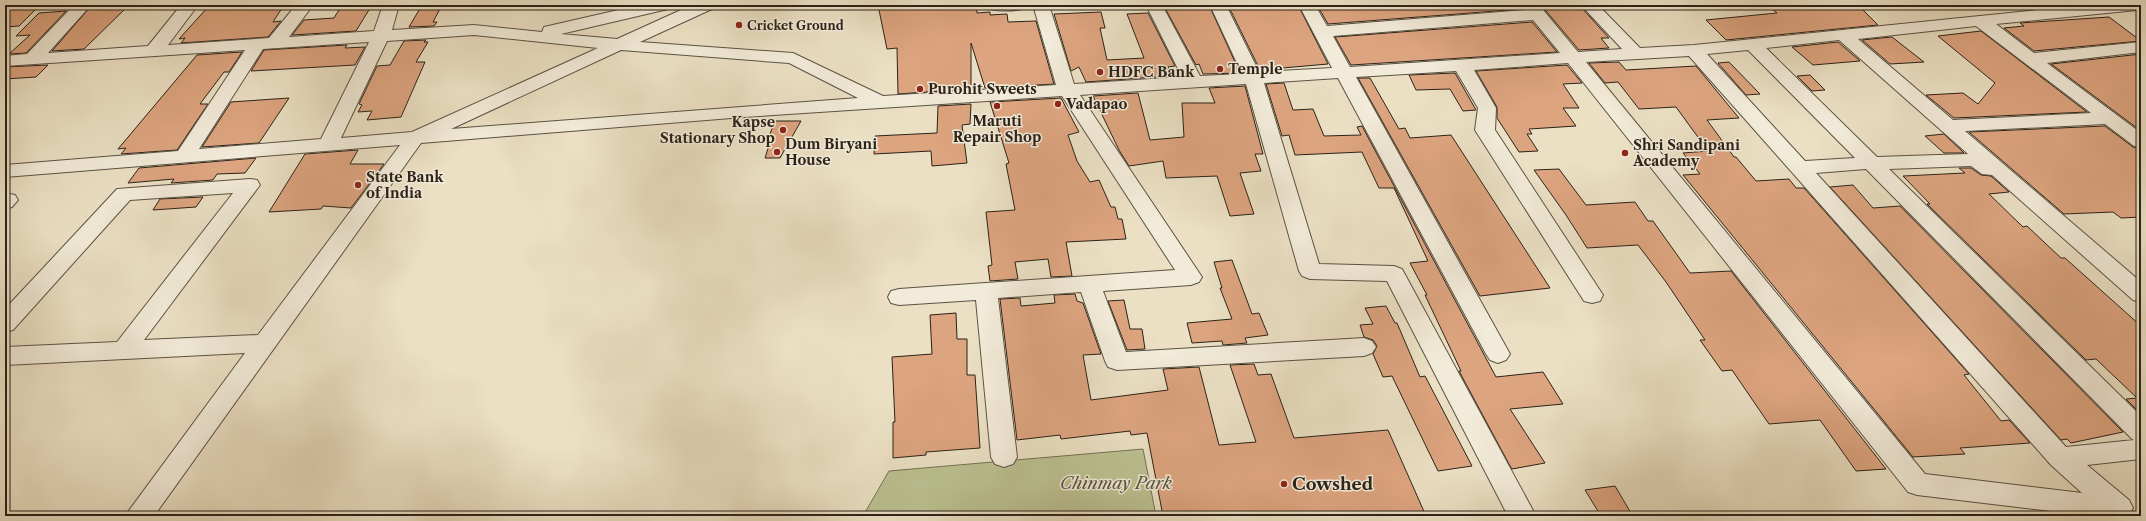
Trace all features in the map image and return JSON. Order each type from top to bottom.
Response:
[{"type":"street","points":[[32,59],[84,5]]},
{"type":"street","points":[[153,52],[190,5]]},
{"type":"street","points":[[185,156],[266,44],[305,5]]},
{"type":"street","points":[[328,145],[381,36],[391,5]]},
{"type":"street","points":[[531,35],[662,5]]},
{"type":"street","points":[[139,516],[415,138],[706,5]]},
{"type":"street","points":[[996,5],[1016,5]]},
{"type":"street","points":[[899,297],[1191,277],[1067,90],[1041,5]]},
{"type":"street","points":[[1154,5],[1193,81]]},
{"type":"street","points":[[1218,5],[1253,78],[1310,271],[1394,274],[1522,516]]},
{"type":"street","points":[[1307,5],[1498,354]]},
{"type":"street","points":[[1589,5],[1636,54]]},
{"type":"street","points":[[5,171],[879,102],[1694,50],[2125,6]]},
{"type":"street","points":[[1321,32],[1534,9],[1917,484],[2116,512]]},
{"type":"street","points":[[1980,21],[2141,142]]},
{"type":"street","points":[[5,61],[474,30],[620,43],[670,50],[793,58],[879,102]]},
{"type":"street","points":[[1842,34],[2096,255]]},
{"type":"street","points":[[1751,43],[2141,432]]},
{"type":"street","points":[[2030,59],[2141,47]]},
{"type":"street","points":[[1694,50],[2060,458],[2116,512]]},
{"type":"street","points":[[1462,65],[1487,108],[1485,130],[1592,295]]},
{"type":"street","points":[[1947,126],[2109,118]]},
{"type":"street","points":[[1800,168],[1871,163],[1976,160],[2016,191],[2081,248],[2131,275],[2141,294]]},
{"type":"street","points":[[5,324],[124,194],[250,185],[124,350]]},
{"type":"street","points":[[1089,284],[1117,361],[1364,347]]},
{"type":"street","points":[[986,291],[1004,457]]},
{"type":"street","points":[[5,356],[266,343]]},
{"type":"street","points":[[2060,458],[2141,449]]},
{"type":"green space","name":"Chinmay Park","points":[[1143,449],[1156,516],[863,516],[889,471]]},
{"type":"building","points":[[92,5],[108,5],[105,8],[127,7],[84,49],[52,51]]},
{"type":"building","points":[[284,5],[273,22],[281,21],[268,37],[181,43],[185,38],[179,39],[208,7]]},
{"type":"building","points":[[342,5],[372,5],[356,31],[292,35],[304,20],[334,18]]},
{"type":"building","points":[[422,5],[442,5],[433,22],[437,22],[434,26],[409,27]]},
{"type":"building","points":[[878,5],[976,5],[977,13],[990,12],[990,15],[1007,14],[1008,22],[1036,21],[1054,84],[985,88],[971,43],[971,89],[898,94],[897,48],[887,49]]},
{"type":"building","points":[[1209,5],[1240,73],[1203,74],[1199,64],[1196,65],[1165,8]]},
{"type":"building","points":[[1228,5],[1298,5],[1328,64],[1260,70]]},
{"type":"building","points":[[1317,5],[1521,5],[1522,9],[1328,24]]},
{"type":"building","points":[[1541,5],[1580,6],[1609,38],[1601,38],[1609,48],[1579,50]]},
{"type":"building","points":[[1767,5],[1858,5],[1878,25],[1726,40],[1706,20],[1777,13]]},
{"type":"building","points":[[38,7],[19,26],[5,27],[5,9]]},
{"type":"building","points":[[66,11],[26,53],[9,54],[30,35],[16,36],[39,13]]},
{"type":"building","points":[[1101,12],[1105,28],[1100,28],[1107,60],[1144,58],[1127,14],[1148,13],[1175,66],[1168,67],[1170,76],[1086,82],[1079,67],[1071,71],[1054,14]]},
{"type":"building","points":[[2109,17],[2141,41],[2034,51],[2004,28],[2024,26],[2020,23]]},
{"type":"building","points":[[1532,22],[1557,52],[1351,65],[1335,37]]},
{"type":"building","points":[[1981,31],[2087,112],[1954,118],[1926,95],[1963,93],[1978,104],[1995,83],[1938,36]]},
{"type":"building","points":[[1892,37],[1924,62],[1890,64],[1862,40]]},
{"type":"building","points":[[426,40],[424,42],[428,42],[416,62],[425,62],[401,117],[367,120],[372,111],[358,112],[362,105],[359,104],[377,66],[390,65],[404,41]]},
{"type":"building","points":[[1838,42],[1860,61],[1813,65],[1792,47]]},
{"type":"building","points":[[347,45],[345,48],[365,47],[355,65],[251,71],[264,50]]},
{"type":"building","points":[[242,52],[229,72],[224,72],[200,104],[208,104],[177,150],[121,154],[126,148],[118,149],[197,55]]},
{"type":"building","points":[[2141,54],[2141,131],[2051,64]]},
{"type":"building","points":[[1619,62],[1626,70],[1696,66],[1739,118],[1707,120],[1734,157],[1736,157],[1756,181],[1789,179],[1796,188],[1804,188],[1969,374],[1964,375],[2001,421],[2009,420],[2030,443],[1960,448],[1965,454],[1913,457],[1683,175],[1700,174],[1683,153],[1708,151],[1676,107],[1639,109],[1618,82],[1605,83],[1589,63]]},
{"type":"building","points":[[1729,62],[1760,94],[1746,95],[1718,63]]},
{"type":"building","points":[[48,65],[36,77],[5,79],[5,67]]},
{"type":"building","points":[[1567,65],[1582,83],[1563,84],[1579,108],[1563,108],[1576,126],[1529,129],[1532,134],[1527,134],[1538,151],[1519,152],[1497,118],[1497,107],[1476,71]]},
{"type":"building","points":[[1455,73],[1476,110],[1463,111],[1450,89],[1416,90],[1409,75]]},
{"type":"building","points":[[1810,75],[1825,90],[1812,91],[1797,76]]},
{"type":"building","points":[[1358,78],[1370,78],[1399,129],[1405,128],[1410,138],[1451,135],[1550,288],[1480,296]]},
{"type":"building","points":[[1284,83],[1293,110],[1313,109],[1324,136],[1361,135],[1357,127],[1362,126],[1496,377],[1543,372],[1563,404],[1510,409],[1545,463],[1512,469],[1510,466],[1459,371],[1461,371],[1425,295],[1427,295],[1410,263],[1428,261],[1394,188],[1379,188],[1362,152],[1295,155],[1289,135],[1282,136],[1266,84]]},
{"type":"building","points":[[1245,86],[1263,154],[1255,154],[1261,171],[1240,173],[1254,214],[1230,216],[1217,176],[1166,178],[1163,161],[1129,166],[1119,150],[1093,96],[1138,93],[1150,140],[1184,137],[1182,103],[1215,103],[1209,88]]},
{"type":"building","points":[[289,98],[259,143],[202,147],[231,102]]},
{"type":"building","points":[[1061,98],[1079,132],[1068,135],[1077,161],[1090,182],[1099,180],[1111,207],[1115,207],[1118,219],[1122,219],[1126,239],[1066,242],[1072,276],[1051,277],[1048,259],[1015,262],[1018,279],[990,281],[988,266],[992,265],[986,212],[1015,210],[1006,164],[1009,163],[990,102]]},
{"type":"building","points":[[971,104],[970,124],[962,125],[967,163],[932,166],[931,151],[874,154],[875,136],[937,133],[938,106]]},
{"type":"building","points":[[775,121],[801,121],[780,158],[765,158],[771,139],[768,139]]},
{"type":"building","points":[[2105,126],[2133,147],[2141,149],[2141,217],[2121,218],[2113,212],[2064,214],[1969,132]]},
{"type":"building","points":[[1944,134],[1964,153],[1944,153],[1925,136]]},
{"type":"building","points":[[358,150],[350,164],[384,164],[351,208],[323,206],[321,209],[269,212],[305,154]]},
{"type":"building","points":[[256,158],[245,173],[217,174],[213,180],[171,183],[174,179],[128,183],[139,168]]},
{"type":"building","points":[[1959,168],[1971,168],[1981,175],[1991,176],[2009,192],[1989,194],[2023,227],[2027,226],[2061,258],[2065,258],[2141,326],[2141,414],[2126,399],[2137,398],[2096,359],[2086,360],[1927,204],[1930,204],[1903,176],[1965,173]]},
{"type":"building","points":[[1559,169],[1586,205],[1635,202],[1648,221],[1653,221],[1690,273],[1731,271],[1886,469],[1856,471],[1820,420],[1769,424],[1732,370],[1722,371],[1700,340],[1705,340],[1666,282],[1638,245],[1587,248],[1534,170]]},
{"type":"building","points":[[1853,185],[1873,208],[1900,206],[2123,432],[2071,443],[2067,439],[2061,440],[1830,187]]},
{"type":"building","points":[[203,197],[196,207],[153,210],[160,199]]},
{"type":"building","points":[[1232,260],[1252,314],[1259,313],[1268,335],[1245,338],[1247,343],[1223,345],[1222,341],[1192,343],[1187,323],[1232,319],[1220,288],[1222,288],[1214,262]]},
{"type":"building","points":[[1075,294],[1077,301],[1083,303],[1101,354],[1083,355],[1091,400],[1168,390],[1163,369],[1199,367],[1219,445],[1256,442],[1230,365],[1254,364],[1258,375],[1271,374],[1294,438],[1388,430],[1426,516],[1163,516],[1147,433],[1131,435],[1130,431],[1061,439],[1060,435],[1017,440],[1000,299],[1020,298],[1021,306],[1055,303],[1054,295]]},
{"type":"building","points":[[1124,300],[1130,329],[1142,329],[1145,349],[1127,350],[1108,301]]},
{"type":"building","points":[[1386,306],[1395,323],[1397,323],[1420,377],[1425,376],[1472,466],[1438,471],[1392,376],[1383,377],[1373,354],[1377,346],[1373,340],[1364,337],[1360,325],[1373,324],[1365,308]]},
{"type":"building","points":[[956,313],[957,339],[967,339],[967,375],[975,375],[980,448],[926,452],[926,455],[893,458],[893,422],[895,422],[892,357],[932,354],[930,315]]},
{"type":"building","points":[[1615,486],[1631,513],[1601,516],[1585,490]]},
{"type":"place","name":"Cricket Ground","points":[[739,25]]},
{"type":"place","name":"Temple","points":[[1220,69]]},
{"type":"place","name":"HDFC Bank","points":[[1100,72]]},
{"type":"place","name":"Purohit Sweets","points":[[920,89]]},
{"type":"place","name":"Vadapao","points":[[1058,104]]},
{"type":"place","name":"Maruti Repair Shop","points":[[997,106]]},
{"type":"place","name":"Kapse Stationary Shop","points":[[783,130]]},
{"type":"place","name":"Dum Biryani House","points":[[777,152]]},
{"type":"place","name":"Shri Sandipani Academy","points":[[1625,153]]},
{"type":"place","name":"State Bank of India","points":[[358,185]]},
{"type":"place","name":"Cowshed","points":[[1284,484]]}]
